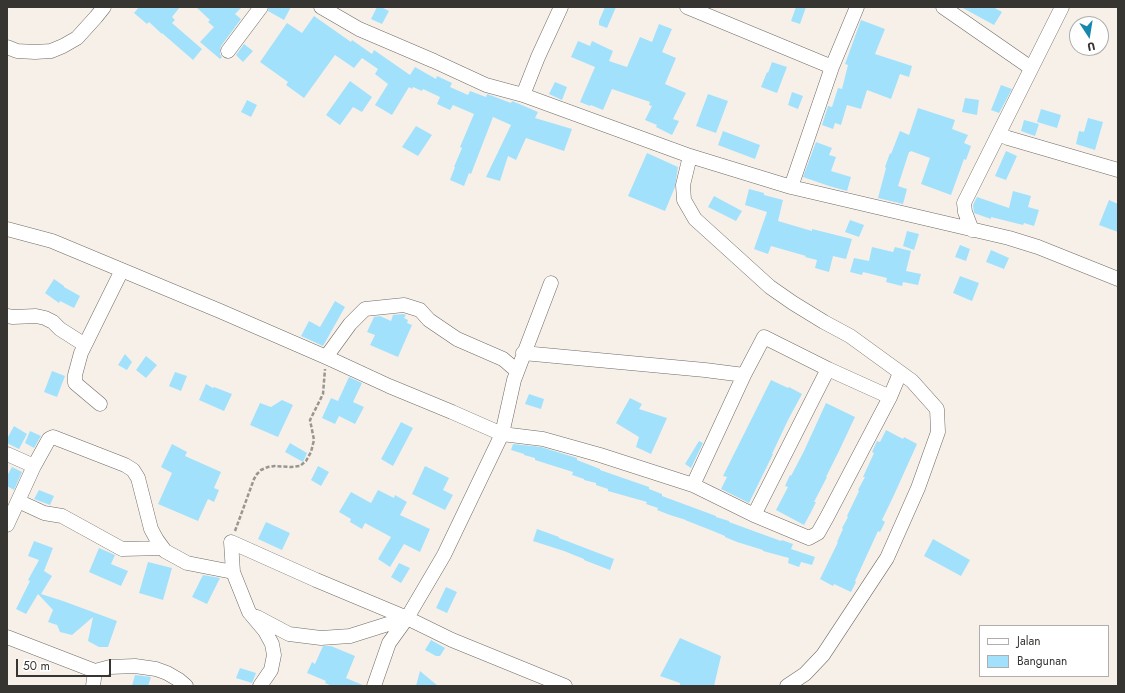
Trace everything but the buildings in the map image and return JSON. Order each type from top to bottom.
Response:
[{"type":"street","points":[[7,48],[17,51],[35,52],[51,51],[63,46],[77,38],[104,7]]},
{"type":"street","points":[[228,51],[261,7]]},
{"type":"street","points":[[321,7],[359,29],[486,85],[523,95],[690,156],[791,187],[1008,238],[1038,247],[1118,279]]},
{"type":"street","points":[[523,95],[538,57],[561,7]]},
{"type":"street","points":[[687,7],[832,67]]},
{"type":"street","points":[[791,187],[832,67],[857,7]]},
{"type":"street","points":[[943,7],[1031,68]]},
{"type":"street","points":[[972,230],[965,212],[964,203],[1031,68],[1058,9]]},
{"type":"street","points":[[999,134],[1008,138],[1118,170]]},
{"type":"street","points":[[690,156],[683,185],[684,200],[695,219],[770,287],[824,322],[850,336],[912,382],[937,409],[938,432],[918,488],[887,558],[823,655],[806,674],[787,686]]},
{"type":"street","points":[[7,230],[52,241],[326,357],[389,386],[502,434],[543,439],[693,485],[754,515],[809,538],[818,533],[827,517],[890,397],[900,373]]},
{"type":"street","points":[[100,404],[76,383],[75,375],[81,353],[122,270]]},
{"type":"street","points":[[374,686],[389,642],[407,618],[444,555],[502,434],[514,380],[523,353],[551,283]]},
{"type":"street","points":[[326,357],[350,324],[365,309],[404,305],[420,310],[429,320],[457,339],[503,359],[517,371]]},
{"type":"street","points":[[7,316],[36,316],[46,318],[85,345]]},
{"type":"street","points":[[693,485],[744,375],[764,337],[828,369],[890,397]]},
{"type":"street","points":[[523,353],[744,375]]},
{"type":"street","points":[[754,515],[828,369]]},
{"type":"street","points":[[7,525],[34,466],[49,439],[52,437],[124,465],[133,470],[138,478],[151,529],[157,540],[166,551],[188,563],[233,572]]},
{"type":"street","points":[[7,454],[34,466]]},
{"type":"street","points":[[18,501],[44,513],[62,516],[122,549],[163,548]]},
{"type":"street","points":[[260,686],[271,670],[274,655],[272,644],[265,632],[249,612],[233,572],[231,542],[407,618],[452,640],[565,686]]},
{"type":"street","points":[[249,612],[264,622],[289,634],[320,638],[350,636],[407,618]]},
{"type":"street","points":[[7,637],[95,670],[110,667],[135,666],[156,669],[167,673],[186,686]]},
{"type":"street","points":[[93,686],[95,670]]},
{"type":"path","points":[[231,542],[257,474],[261,470],[268,467],[300,466],[306,461],[311,452],[314,440],[310,420],[323,394],[326,357]]}]
